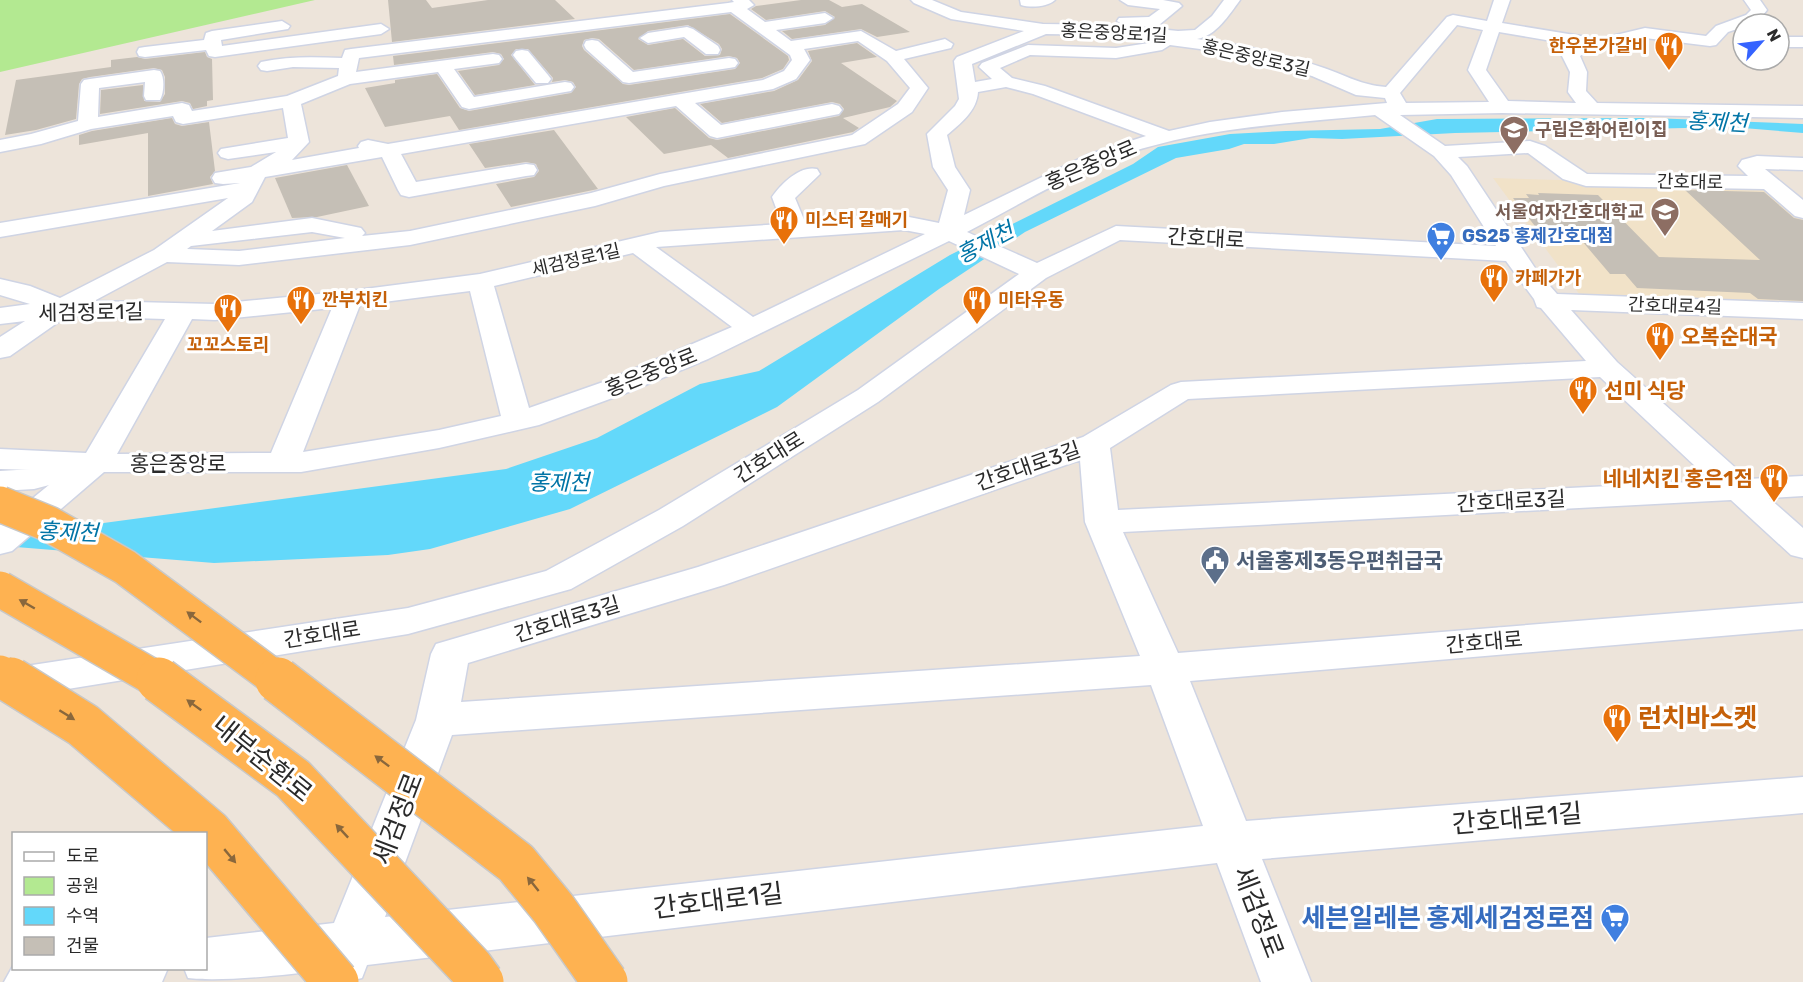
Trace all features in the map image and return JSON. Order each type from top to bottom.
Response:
[{"type":"highway","points":[[0,504],[48,524],[125,567],[270,674],[516,863],[553,908],[605,982]]},
{"type":"highway","name":"내부순환로","points":[[0,589],[159,680],[293,779],[471,968],[481,982]]},
{"type":"highway","points":[[0,673],[83,725],[209,832],[341,969]]},
{"type":"street","points":[[919,0],[957,16],[1044,29]]},
{"type":"street","points":[[954,0],[955,3],[981,10],[1027,5],[1047,0]]},
{"type":"street","points":[[1116,25],[1153,22],[1174,6],[1170,2],[1128,0]]},
{"type":"street","name":"홍은중앙로1길","points":[[944,127],[965,107],[969,95],[962,73],[963,61],[1044,29],[1116,25],[1178,36],[1200,34],[1218,19],[1232,0]]},
{"type":"street","points":[[1502,0],[1477,70],[1502,107]]},
{"type":"street","points":[[1591,108],[1577,92],[1580,76],[1576,61],[1570,54],[1579,49],[1645,33],[1710,41],[1722,29],[1752,18],[1759,10],[1752,0]]},
{"type":"street","points":[[1027,5],[1027,20],[1044,29]]},
{"type":"street","points":[[0,230],[389,150],[734,92],[790,95],[790,75],[801,60],[798,52],[761,27],[738,6]]},
{"type":"street","points":[[0,146],[34,140],[88,124],[182,109],[183,118],[291,101],[347,71],[351,54],[525,25],[738,6],[764,9]]},
{"type":"street","points":[[761,27],[825,18]]},
{"type":"street","points":[[1599,44],[1453,21],[1388,106],[1440,151],[1459,171],[1546,301],[1607,368],[1803,547]]},
{"type":"street","name":"홍은중앙로3길","points":[[1116,25],[1178,42],[1231,48],[1318,72],[1363,91],[1388,106]]},
{"type":"street","points":[[282,26],[212,36],[216,52],[313,46],[398,31]]},
{"type":"street","points":[[663,51],[639,39],[687,32],[712,50]]},
{"type":"street","points":[[1718,35],[1731,37]]},
{"type":"street","points":[[171,249],[239,258],[410,238],[595,199],[660,180],[858,140],[904,108],[919,88],[888,65],[861,36],[788,46]]},
{"type":"street","points":[[613,42],[586,46],[629,78],[729,63]]},
{"type":"street","points":[[1006,82],[988,67],[1028,50],[1116,53],[1178,42]]},
{"type":"street","points":[[145,52],[214,44]]},
{"type":"street","points":[[888,65],[945,44]]},
{"type":"street","points":[[272,84],[263,60],[347,71],[443,66],[545,52]]},
{"type":"street","points":[[522,55],[542,79]]},
{"type":"street","points":[[443,66],[468,103],[565,87]]},
{"type":"street","points":[[88,124],[90,84],[154,75],[153,96]]},
{"type":"street","name":"홍은중앙로","points":[[967,89],[1006,82],[1039,90],[1167,137]]},
{"type":"street","points":[[734,92],[760,113]]},
{"type":"street","points":[[601,97],[617,112]]},
{"type":"street","points":[[291,101],[305,145]]},
{"type":"street","points":[[681,101],[717,132],[832,111]]},
{"type":"street","name":"홍은중앙로","points":[[0,459],[96,463],[301,462],[439,439],[518,421],[616,387],[751,328],[1094,159],[1167,137],[1210,128],[1388,106],[1803,112]]},
{"type":"street","points":[[884,122],[944,127]]},
{"type":"street","points":[[944,127],[937,134],[944,167],[959,190],[948,232]]},
{"type":"street","points":[[436,142],[454,172]]},
{"type":"street","points":[[228,153],[305,145],[341,144],[366,145],[389,150]]},
{"type":"street","points":[[0,350],[61,308],[171,249],[244,198],[252,180],[284,156],[305,145]]},
{"type":"street","name":"간호대로","points":[[1440,151],[1530,147],[1538,150],[1574,177],[1593,180],[1768,183]]},
{"type":"street","points":[[389,150],[409,190],[526,170]]},
{"type":"street","points":[[1799,205],[1768,183],[1751,169],[1749,164],[1757,162],[1803,164]]},
{"type":"street","points":[[797,231],[783,198],[809,174]]},
{"type":"street","points":[[224,178],[252,180]]},
{"type":"street","name":"세검정로1길","points":[[0,316],[61,308],[215,312],[349,299],[480,282],[660,239],[904,224],[948,232],[1037,273]]},
{"type":"street","points":[[171,249],[312,225],[353,233]]},
{"type":"street","name":"간호대로","points":[[0,685],[408,621],[558,580],[671,518],[868,396],[1037,273],[1116,233],[1513,254]]},
{"type":"street","name":"세검정로1길","points":[[638,245],[751,328]]},
{"type":"street","points":[[480,282],[518,421]]},
{"type":"street","points":[[0,287],[21,291],[61,308]]},
{"type":"street","points":[[283,463],[349,299]]},
{"type":"street","name":"간호대로4길","points":[[1546,301],[1803,311]]},
{"type":"street","name":"세검정로1길","points":[[96,463],[183,311]]},
{"type":"street","points":[[1094,444],[1181,391],[1607,368]]},
{"type":"street","name":"간호대로3길","points":[[450,654],[711,576],[1094,444],[1102,522],[1803,486]]},
{"type":"street","points":[[0,543],[96,463]]},
{"type":"street","name":"홍은중앙로","points":[[0,481],[34,479],[96,463]]},
{"type":"street","points":[[1102,522],[1166,669],[1231,842]]},
{"type":"street","name":"간호대로","points":[[437,720],[1166,669],[1803,616]]},
{"type":"street","name":"세검정로","points":[[341,969],[437,720],[450,654]]},
{"type":"street","name":"간호대로1길","points":[[207,961],[341,969],[1231,842],[1803,795]]},
{"type":"street","name":"세검정로","points":[[1231,842],[1286,982]]},
{"type":"street","points":[[29,982],[134,970]]},
{"type":"shaded area","points":[[1493,178],[1768,186],[1803,217],[1803,306],[1580,295]]},
{"type":"green space","points":[[0,0],[315,0],[0,72]]},
{"type":"water","name":"홍제천","points":[[1651,118],[1803,124],[1803,133],[1731,127],[1455,133],[1342,139],[1311,138],[1274,144],[1244,144],[1229,149],[1176,158],[1025,232],[939,289],[777,407],[570,509],[430,549],[388,555],[214,563],[16,547],[0,528],[44,531],[506,469],[597,438],[700,384],[759,371],[950,255],[1133,164],[1158,147],[1230,134],[1380,129],[1437,119]]},
{"type":"building","points":[[388,0],[426,0],[432,8],[488,0],[555,0],[575,19],[392,42]]},
{"type":"building","points":[[801,0],[829,0],[842,7],[862,4],[910,32],[877,37],[861,29],[792,39],[782,31],[825,25],[835,17],[825,11],[766,20],[751,9],[756,6]]},
{"type":"building","points":[[730,14],[788,56],[789,60],[783,69],[762,78],[459,130],[450,116],[385,127],[365,88],[395,83],[395,80],[437,74],[460,108],[469,111],[571,93],[576,87],[573,82],[565,80],[552,82],[553,78],[528,49],[516,49],[511,55],[535,85],[475,95],[458,71],[499,65],[504,59],[501,54],[493,52],[394,65],[393,56]],"holes":[[[688,25],[719,44],[722,49],[720,55],[705,56],[683,39],[648,45],[638,39],[648,31]],[[599,39],[634,70],[729,56],[737,58],[740,63],[735,69],[623,84],[584,50],[582,46],[584,40]]]},
{"type":"building","points":[[857,43],[877,57],[841,63],[897,101],[890,107],[843,118],[859,128],[853,132],[728,158],[711,145],[664,154],[626,117],[675,108],[709,138],[717,140],[839,116],[844,109],[840,104],[832,102],[722,123],[700,104],[774,91],[798,80],[812,61],[808,51]]},
{"type":"building","points":[[205,52],[207,57],[212,59],[213,100],[207,101],[207,106],[193,109],[190,103],[182,101],[100,114],[101,90],[143,85],[144,101],[160,102],[165,94],[165,77],[162,70],[154,68],[90,77],[82,79],[79,84],[76,119],[36,130],[5,135],[16,80],[111,67],[111,60],[137,57],[145,59]]},
{"type":"building","points":[[172,118],[175,124],[182,126],[209,122],[215,171],[210,177],[213,184],[148,196],[148,133],[79,145],[79,135],[92,131]]},
{"type":"building","points":[[554,130],[598,189],[511,207],[496,184],[534,177],[539,171],[536,164],[526,162],[485,168],[469,144]]},
{"type":"building","points":[[347,165],[369,206],[317,217],[292,218],[275,178]]},
{"type":"building","points":[[1685,190],[1764,192],[1794,218],[1803,220],[1803,301],[1758,299],[1750,293],[1637,288],[1625,274],[1610,274],[1582,241],[1577,241],[1569,231],[1555,236],[1538,230],[1513,198],[1529,198],[1526,194],[1539,195],[1538,193],[1598,195],[1659,257],[1760,260]]},
{"type":"place","name":"한우본가갈비","points":[[1669,72]]},
{"type":"place","name":"구립은화어린이집","points":[[1514,156]]},
{"type":"place","name":"서울여자간호대학교","points":[[1665,238]]},
{"type":"place","name":"미스터 갈매기","points":[[784,246]]},
{"type":"place","name":"GS25 홍제간호대점","points":[[1441,262]]},
{"type":"place","name":"카페가가","points":[[1494,304]]},
{"type":"place","name":"깐부치킨","points":[[301,326]]},
{"type":"place","name":"미타우동","points":[[977,326]]},
{"type":"place","name":"꼬꼬스토리","points":[[228,334]]},
{"type":"place","name":"오복순대국","points":[[1660,362]]},
{"type":"place","name":"선미 식당","points":[[1583,416]]},
{"type":"place","name":"네네치킨 홍은1점","points":[[1774,504]]},
{"type":"place","name":"서울홍제3동우편취급국","points":[[1215,586]]},
{"type":"place","name":"런치바스켓","points":[[1617,744]]},
{"type":"place","name":"세븐일레븐 홍제세검정로점","points":[[1615,944]]}]
